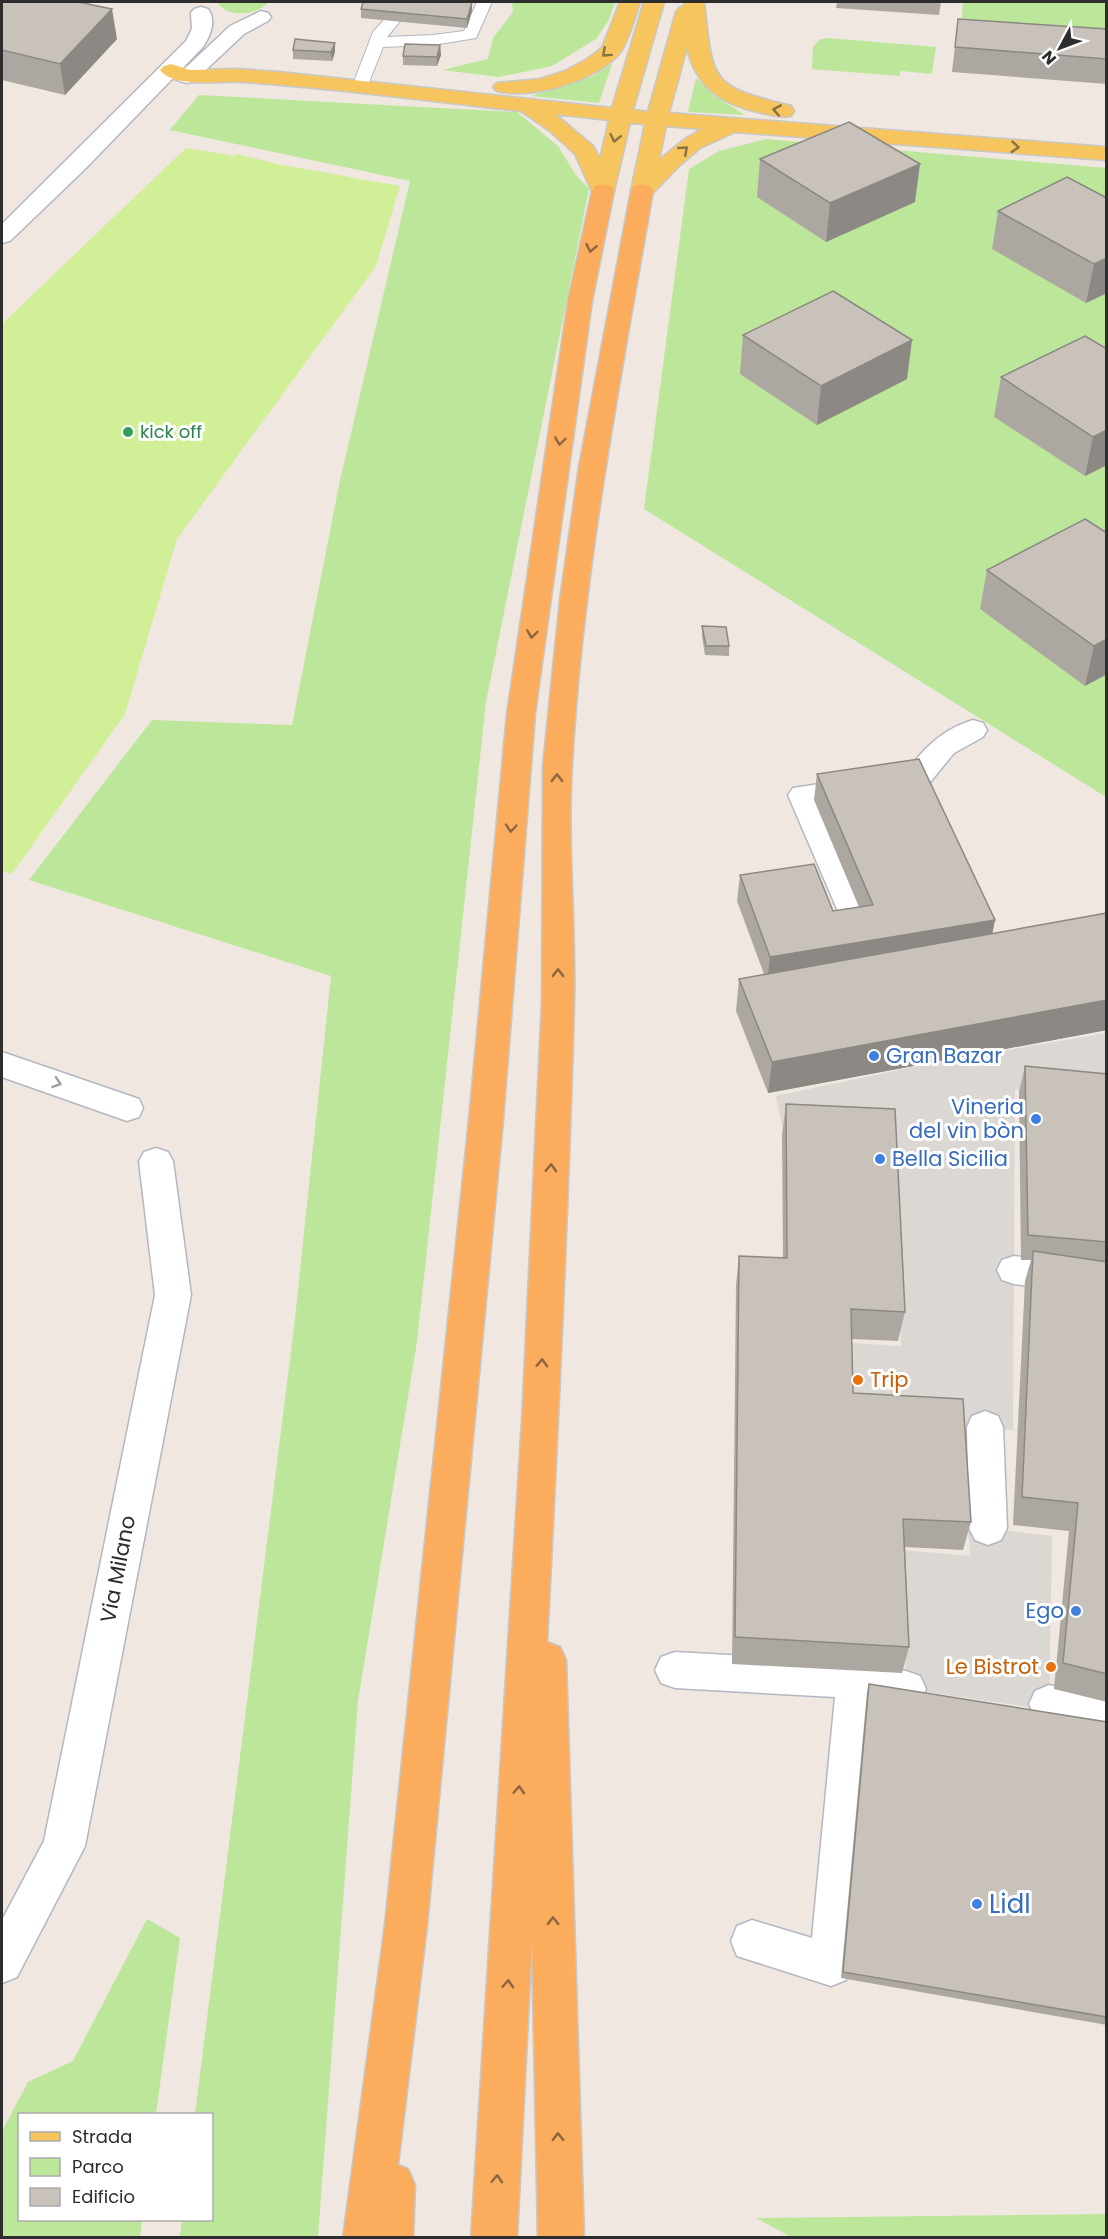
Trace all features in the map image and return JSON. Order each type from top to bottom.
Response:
[{"type":"highway","points":[[366,2238],[406,1925],[486,1120],[521,714],[580,301],[603,191]]},
{"type":"highway","points":[[494,2238],[540,1421],[558,1001],[557,766],[574,600],[592,467],[642,191]]},
{"type":"highway","points":[[540,1421],[561,2238]]},
{"type":"highway","points":[[390,2238],[406,1925]]},
{"type":"main road","points":[[279,78],[363,79],[486,87],[542,85],[572,75],[611,51],[630,2]]},
{"type":"main road","points":[[603,191],[622,113],[654,2]]},
{"type":"main road","points":[[642,191],[657,118],[689,2]]},
{"type":"main road","points":[[694,2],[695,37],[699,64],[709,79],[723,92],[752,106],[800,114],[1107,138]]},
{"type":"main road","points":[[210,55],[222,71],[237,75]]},
{"type":"main road","points":[[180,73],[279,78],[657,118],[1107,154]]},
{"type":"main road","points":[[523,104],[558,126],[578,143],[585,151],[603,191]]},
{"type":"main road","points":[[642,191],[698,139],[710,131],[739,124]]},
{"type":"street","points":[[2,236],[78,163],[180,73],[210,55],[237,30],[271,12],[235,21],[222,20],[198,7]]},
{"type":"street","points":[[180,73],[202,29],[198,7]]},
{"type":"street","points":[[861,930],[803,795],[905,787],[944,746],[973,730]]},
{"type":"street","points":[[2,1064],[127,1108]]},
{"type":"street","name":"Via Milano","points":[[2,1962],[64,1846],[171,1303],[172,1295],[156,1161]]},
{"type":"street","points":[[1014,1270],[1107,1282]]},
{"type":"street","points":[[985,1427],[988,1528]]},
{"type":"street","points":[[675,1670],[856,1680],[906,1689]]},
{"type":"street","points":[[752,1941],[831,1965],[856,1680]]},
{"type":"street","points":[[1049,1704],[1107,1716]]},
{"type":"lane","points":[[363,79],[381,32],[408,2]]},
{"type":"lane","points":[[377,42],[433,40],[470,35],[484,2]]},
{"type":"green space","points":[[218,2],[268,2],[257,10],[235,13],[228,11]]},
{"type":"green space","points":[[512,2],[615,2],[609,20],[596,39],[552,66],[499,77],[442,70],[488,59],[493,38],[513,12]]},
{"type":"green space","points":[[963,2],[1106,2],[1106,44],[961,33]]},
{"type":"green space","points":[[827,38],[936,47],[932,74],[901,71],[899,76],[812,69],[813,47],[819,40]]},
{"type":"green space","points":[[612,64],[599,103],[531,96],[593,76]]},
{"type":"green space","points":[[696,78],[715,96],[745,115],[688,112]]},
{"type":"green space","points":[[199,95],[517,112],[558,146],[576,175],[589,189],[486,702],[417,1342],[358,1701],[318,2237],[180,2237],[182,2221],[213,2221],[213,2113],[195,2113],[294,1328],[331,976],[29,880],[152,720],[292,725],[340,480],[410,181],[170,130]]},
{"type":"green space","points":[[766,139],[1106,168],[1106,797],[644,509],[689,169],[719,151]]},
{"type":"green space","name":"kick off","points":[[186,148],[235,156],[237,154],[277,164],[400,186],[376,266],[177,539],[125,714],[12,874],[2,871],[2,324]]},
{"type":"green space","points":[[147,1919],[180,1938],[156,2113],[18,2113],[18,2221],[142,2221],[140,2237],[2,2237],[2,2131],[28,2082],[73,2061]]},
{"type":"green space","points":[[1106,2214],[1106,2238],[791,2237],[756,2218]]},
{"type":"shaded area","points":[[1106,1033],[1106,1097],[1015,1089],[1013,1430],[853,1419],[851,1343],[901,1346],[896,1137],[783,1131],[776,1096],[918,1066]]},
{"type":"shaded area","points":[[968,1526],[1052,1536],[1049,1710],[906,1689],[903,1550],[970,1556]]},
{"type":"building","points":[[2,2],[78,2],[112,9],[60,64],[2,50]]},
{"type":"building","points":[[363,2],[472,2],[467,19],[361,9]]},
{"type":"building","points":[[958,19],[1107,29],[1107,59],[955,47]]},
{"type":"building","points":[[295,39],[335,43],[331,52],[293,50]]},
{"type":"building","points":[[405,44],[440,45],[437,57],[403,56]]},
{"type":"building","points":[[849,122],[920,164],[830,203],[760,159]]},
{"type":"building","points":[[1067,177],[1107,198],[1107,258],[1094,264],[998,211]]},
{"type":"building","points":[[833,291],[912,340],[821,386],[743,335]]},
{"type":"building","points":[[1085,336],[1107,349],[1107,430],[1093,437],[1001,377]]},
{"type":"building","points":[[1085,519],[1107,533],[1107,639],[1094,646],[987,570]]},
{"type":"building","points":[[702,626],[726,627],[729,646],[706,646]]},
{"type":"building","points":[[919,759],[995,920],[770,957],[740,875],[814,864],[833,911],[873,905],[817,774]]},
{"type":"building","points":[[1107,913],[1107,1000],[772,1062],[739,979]]},
{"type":"building","points":[[1025,1066],[1107,1074],[1107,1242],[1028,1235]]},
{"type":"building","points":[[786,1104],[895,1109],[905,1312],[851,1309],[853,1393],[963,1399],[971,1522],[903,1519],[909,1647],[735,1637],[739,1256],[787,1258]]},
{"type":"building","points":[[1033,1251],[1107,1262],[1107,1674],[1063,1663],[1078,1503],[1022,1497]]},
{"type":"building","name":"Lidl","points":[[869,1684],[1107,1722],[1107,2017],[843,1972]]},
{"type":"place","name":"kick off","points":[[128,432]]},
{"type":"place","name":"Gran Bazar","points":[[874,1056]]},
{"type":"place","name":"Vineria del vin bòn","points":[[1036,1119]]},
{"type":"place","name":"Bella Sicilia","points":[[880,1159]]},
{"type":"place","name":"Trip","points":[[858,1380]]},
{"type":"place","name":"Ego","points":[[1076,1611]]},
{"type":"place","name":"Le Bistrot","points":[[1051,1667]]},
{"type":"place","name":"Lidl","points":[[977,1904]]}]
